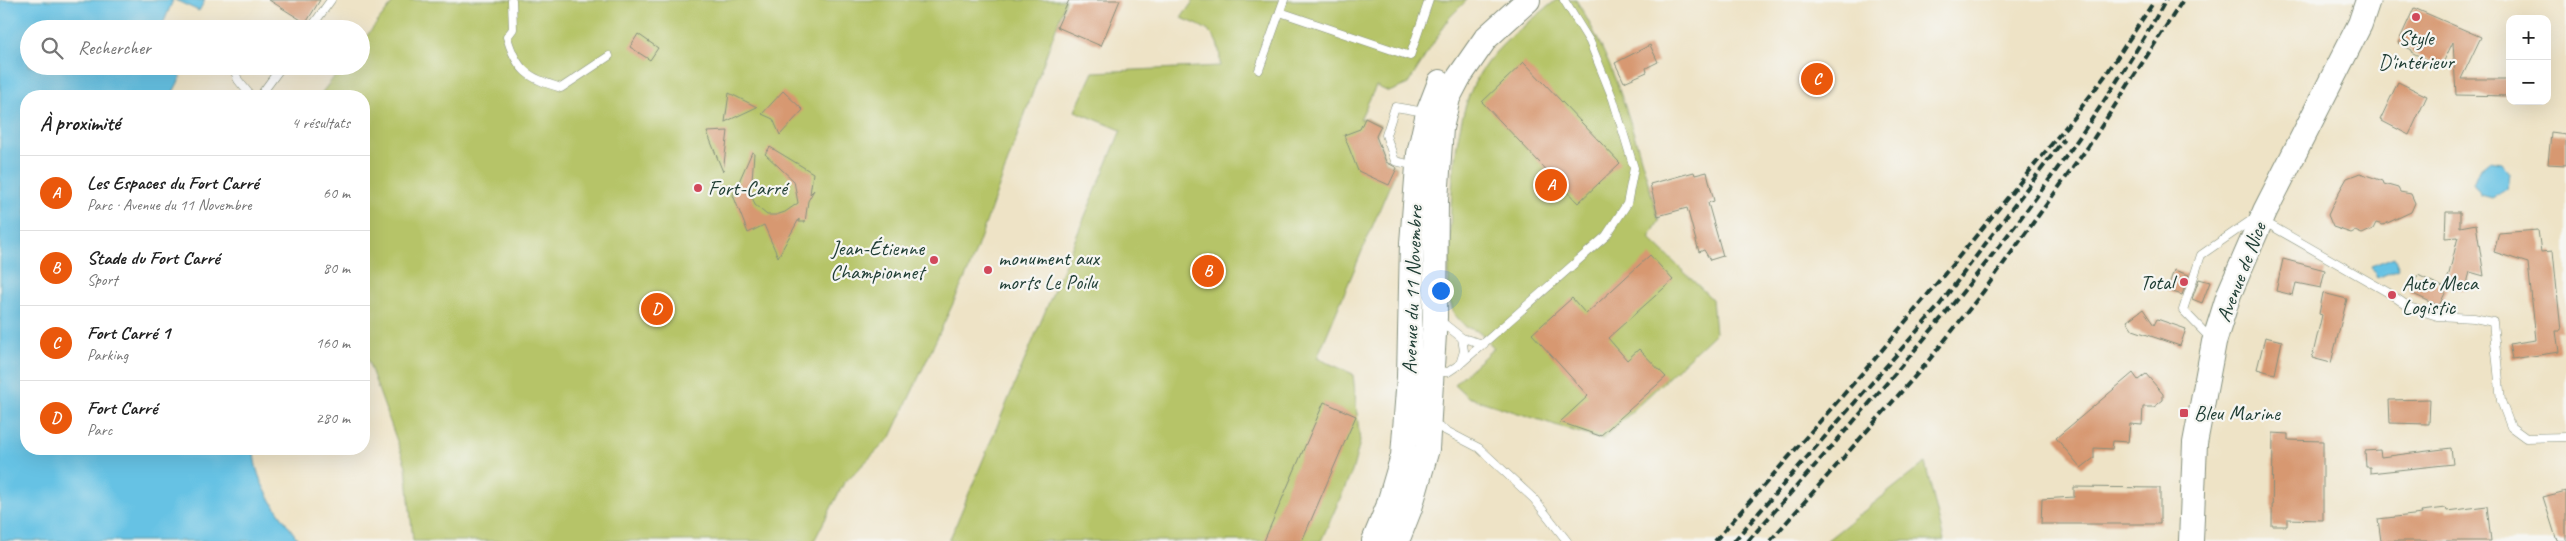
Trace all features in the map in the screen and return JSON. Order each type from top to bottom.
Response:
[{"type":"main road","name":"Avenue du 11 Novembre","points":[[1374,541],[1388,506],[1403,456],[1409,389],[1412,274],[1418,167],[1428,113],[1446,67],[1466,38],[1504,0]]},
{"type":"main road","name":"Avenue du 11 Novembre","points":[[1397,541],[1410,508],[1428,449],[1435,318],[1436,200],[1441,128],[1448,98],[1459,77],[1486,38],[1528,0]]},
{"type":"main road","points":[[2360,24],[2368,0]]},
{"type":"main road","points":[[2360,24],[2377,0]]},
{"type":"main road","name":"Avenue de Nice","points":[[2191,541],[2195,443],[2214,342],[2229,294],[2263,215],[2360,24]]},
{"type":"main road","points":[[1412,274],[1420,295],[1419,349],[1422,364],[1432,372]]},
{"type":"lane","points":[[317,20],[331,0]]},
{"type":"lane","points":[[512,0],[514,29],[507,37],[513,58],[534,80],[561,88],[609,56]]},
{"type":"lane","points":[[1259,70],[1284,0]]},
{"type":"lane","points":[[1280,12],[1410,56],[1429,0]]},
{"type":"lane","points":[[1432,372],[1448,372],[1484,344],[1606,236],[1627,204],[1634,168],[1613,99],[1590,42],[1564,0]]},
{"type":"lane","points":[[237,75],[246,90]]},
{"type":"lane","points":[[264,90],[275,75]]},
{"type":"lane","points":[[1418,167],[1395,161],[1386,135],[1395,107],[1428,113]]},
{"type":"lane","points":[[2214,342],[2184,310],[2201,255],[2263,215],[2409,307],[2437,316],[2474,318],[2493,322],[2500,401],[2511,427],[2526,438],[2566,437]]},
{"type":"lane","points":[[1435,318],[1462,338],[1484,344]]},
{"type":"lane","points":[[1460,364],[1464,351],[1462,338]]},
{"type":"lane","points":[[1429,422],[1479,448],[1534,499],[1568,541]]},
{"type":"green space","points":[[395,0],[1066,0],[970,267],[891,437],[844,483],[814,541],[413,541],[406,466],[370,367],[370,90],[324,90],[336,75],[370,75],[370,32]]},
{"type":"green space","points":[[1194,0],[1467,0],[1449,18],[1408,84],[1389,92],[1376,86],[1360,119],[1365,118],[1381,126],[1376,136],[1386,162],[1397,168],[1317,358],[1353,374],[1360,442],[1352,472],[1321,541],[949,541],[1121,130],[1075,111],[1093,72],[1220,66],[1218,46],[1211,34],[1199,25],[1181,18]]},
{"type":"green space","points":[[1556,0],[1576,0],[1616,80],[1659,221],[1649,238],[1712,299],[1715,333],[1602,440],[1468,397],[1454,384],[1494,348],[1480,332],[1466,327],[1454,314],[1448,296],[1453,181],[1461,121],[1469,95],[1487,62],[1515,34]]},
{"type":"green space","points":[[1925,463],[1944,541],[1826,541]]},
{"type":"water","points":[[0,0],[173,0],[165,20],[20,20],[20,75],[178,75],[181,77],[174,90],[20,90],[20,455],[254,455],[258,474],[269,498],[299,541],[0,541]]},
{"type":"water","points":[[175,0],[205,0],[199,11]]},
{"type":"water","points":[[2489,161],[2501,163],[2509,173],[2507,189],[2492,198],[2481,195],[2473,183],[2479,169]]},
{"type":"water","points":[[2394,257],[2399,269],[2377,278],[2371,266]]},
{"type":"building","points":[[269,0],[320,0],[308,20],[301,20]]},
{"type":"building","points":[[1069,0],[1120,0],[1101,46],[1057,27]]},
{"type":"building","points":[[2414,8],[2481,37],[2461,79],[2506,79],[2506,96],[2456,95],[2453,42],[2441,67],[2411,52],[2412,50],[2398,43]]},
{"type":"building","points":[[638,34],[658,48],[650,60],[630,47]]},
{"type":"building","points":[[1650,45],[1658,62],[1646,68],[1647,72],[1624,82],[1615,63]]},
{"type":"building","points":[[1524,62],[1620,163],[1578,203],[1482,102]]},
{"type":"building","points":[[2398,82],[2427,96],[2409,135],[2380,120]]},
{"type":"building","points":[[783,91],[803,110],[780,135],[773,119],[762,114]]},
{"type":"building","points":[[729,93],[757,107],[725,122]]},
{"type":"building","points":[[1365,118],[1381,126],[1376,136],[1386,162],[1397,168],[1389,185],[1358,171],[1344,135],[1360,129]]},
{"type":"building","points":[[728,131],[723,172],[707,132]]},
{"type":"building","points":[[2551,133],[2566,135],[2566,165],[2548,164]]},
{"type":"building","points":[[770,147],[813,173],[810,194],[814,190],[808,201],[805,222],[799,222],[799,219],[778,257],[764,225],[748,233],[733,195],[752,152],[754,153],[751,194],[755,205],[767,215],[776,215],[785,212],[798,203],[794,181],[765,154]]},
{"type":"building","points":[[1694,172],[1695,175],[1707,172],[1714,201],[1708,203],[1723,256],[1710,260],[1704,250],[1699,252],[1687,208],[1658,216],[1650,184]]},
{"type":"building","points":[[2360,173],[2398,188],[2400,192],[2411,194],[2415,203],[2411,212],[2383,225],[2376,223],[2373,229],[2362,234],[2355,231],[2351,233],[2333,227],[2328,215],[2339,192],[2347,178]]},
{"type":"building","points":[[2446,212],[2460,212],[2460,227],[2476,224],[2484,276],[2470,272],[2465,291],[2446,286],[2458,237],[2445,238]]},
{"type":"building","points":[[2538,230],[2541,252],[2553,251],[2561,331],[2556,331],[2559,352],[2512,359],[2509,344],[2536,340],[2528,263],[2494,252],[2499,233]]},
{"type":"building","points":[[1650,255],[1673,280],[1608,338],[1627,360],[1639,349],[1666,377],[1600,436],[1560,422],[1588,396],[1532,334],[1572,298],[1586,314]]},
{"type":"building","points":[[2283,259],[2325,270],[2321,288],[2296,283],[2293,295],[2276,291]]},
{"type":"building","points":[[2174,270],[2189,275],[2182,295],[2167,290]]},
{"type":"building","points":[[2418,275],[2447,289],[2439,306],[2409,292]]},
{"type":"building","points":[[2199,279],[2210,282],[2202,303],[2192,299]]},
{"type":"building","points":[[2323,293],[2347,299],[2331,363],[2312,358],[2322,315],[2319,314]]},
{"type":"building","points":[[2143,309],[2154,325],[2157,319],[2186,329],[2180,346],[2133,330],[2127,321]]},
{"type":"building","points":[[2265,337],[2282,341],[2275,374],[2257,369]]},
{"type":"building","points":[[2133,373],[2138,380],[2146,374],[2163,394],[2163,400],[2154,407],[2143,407],[2142,425],[2130,424],[2128,442],[2113,441],[2112,449],[2094,448],[2094,458],[2081,468],[2056,438]]},
{"type":"building","points":[[2430,399],[2429,424],[2390,423],[2389,400]]},
{"type":"building","points":[[1324,402],[1356,416],[1302,541],[1264,541]]},
{"type":"building","points":[[2273,433],[2288,434],[2288,440],[2323,441],[2323,520],[2287,519],[2287,526],[2272,526]]},
{"type":"building","points":[[2451,448],[2453,464],[2370,473],[2370,467],[2366,467],[2365,451],[2380,450],[2381,457]]},
{"type":"building","points":[[2074,487],[2160,488],[2160,524],[2041,524],[2042,499],[2074,497]]},
{"type":"building","points":[[2566,491],[2566,541],[2557,541],[2543,497]]},
{"type":"building","points":[[2487,506],[2491,541],[2381,541],[2378,519],[2422,514],[2421,511],[2446,508],[2447,511]]},
{"type":"railway","points":[[1748,541],[1917,348],[2024,214],[2074,145],[2122,73],[2166,0]]},
{"type":"railway","points":[[1770,541],[1925,365],[1983,292],[2088,147],[2183,0]]},
{"type":"railway","points":[[1715,541],[1873,361],[2074,117],[2105,76],[2153,3]]},
{"type":"railway","points":[[1734,541],[1938,307],[2064,139]]},
{"type":"place","name":"Style D'intérieur","points":[[2416,17]]},
{"type":"place","name":"Fort Carré 1","points":[[1817,79]]},
{"type":"place","name":"Les Espaces du Fort Carré","points":[[1551,185]]},
{"type":"place","name":"Fort-Carré","points":[[698,188]]},
{"type":"place","name":"Jean-Étienne Championnet","points":[[934,260]]},
{"type":"place","name":"monument aux morts Le Poilu","points":[[988,270]]},
{"type":"place","name":"Stade du Fort Carré","points":[[1208,271]]},
{"type":"place","name":"Total","points":[[2184,282]]},
{"type":"place","name":"Auto Meca Logistic","points":[[2392,295]]},
{"type":"place","name":"Fort Carré","points":[[657,309]]},
{"type":"place","name":"Bleu Marine","points":[[2184,413]]}]
